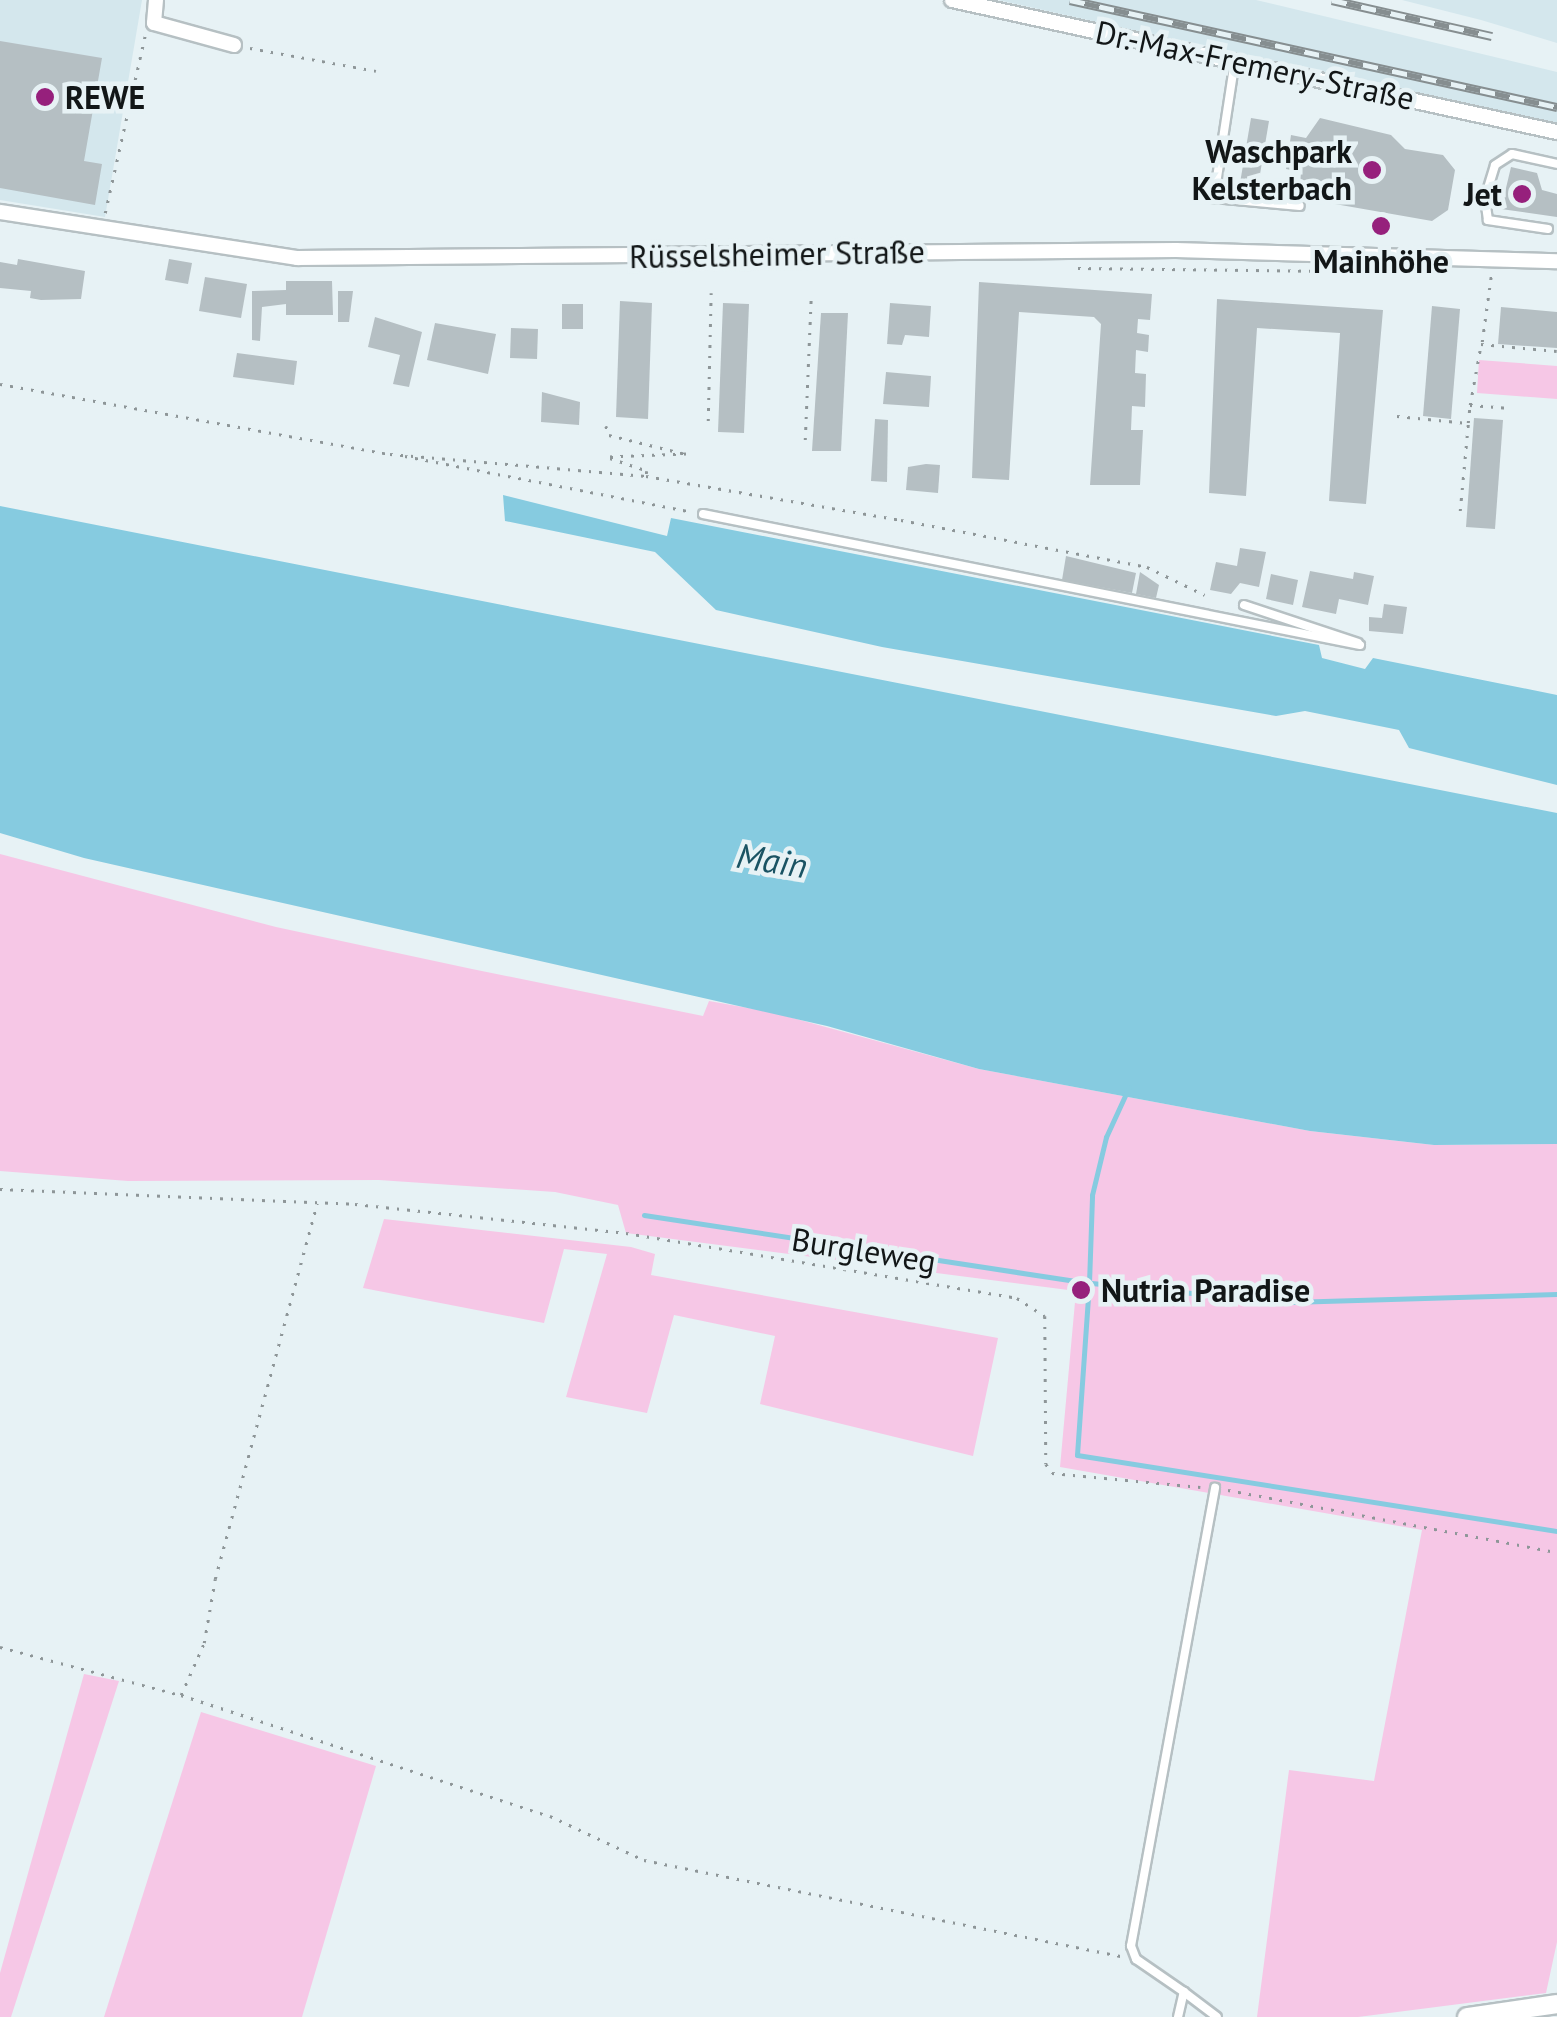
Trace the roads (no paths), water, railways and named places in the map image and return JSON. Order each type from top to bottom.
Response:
[{"type":"street","points":[[156,0],[154,23],[234,45]]},
{"type":"street","name":"Dr.-Max-Fremery-Straße","points":[[952,0],[1557,132]]},
{"type":"street","name":"Rüsselsheimer Straße","points":[[0,212],[297,258],[1193,250],[1557,261]]},
{"type":"street","points":[[1467,2017],[1557,2004]]},
{"type":"lane","points":[[1234,60],[1214,198],[1300,206]]},
{"type":"lane","points":[[1548,229],[1488,220],[1485,198],[1495,166],[1512,154],[1557,164]]},
{"type":"lane","points":[[703,514],[1360,644],[1244,605]]},
{"type":"lane","points":[[1215,1488],[1131,1946],[1136,1959],[1218,2017]]},
{"type":"lane","points":[[1178,2017],[1184,1992]]},
{"type":"water","points":[[503,495],[667,536],[671,518],[1319,645],[1322,658],[1365,669],[1373,658],[1557,695],[1557,785],[1409,748],[1399,730],[1305,711],[1276,716],[882,647],[716,610],[655,552],[505,521]]},
{"type":"water","name":"Main","points":[[0,506],[1557,813],[1557,1144],[1434,1145],[1310,1131],[979,1069],[827,1026],[84,858],[0,833]]},
{"type":"waterway","points":[[644,1215],[1089,1283],[1092,1195],[1106,1137],[1129,1087]]},
{"type":"waterway","points":[[1557,1294],[1281,1302],[1089,1283],[1077,1455],[1557,1531]]},
{"type":"railway","points":[[1070,0],[1557,107]]},
{"type":"railway","points":[[1332,0],[1492,36]]},
{"type":"place","name":"REWE","points":[[45,97]]},
{"type":"place","name":"Waschpark Kelsterbach","points":[[1372,170]]},
{"type":"place","name":"Jet","points":[[1522,194]]},
{"type":"place","name":"Mainhöhe","points":[[1381,226]]},
{"type":"place","name":"Nutria Paradise","points":[[1081,1290]]}]
